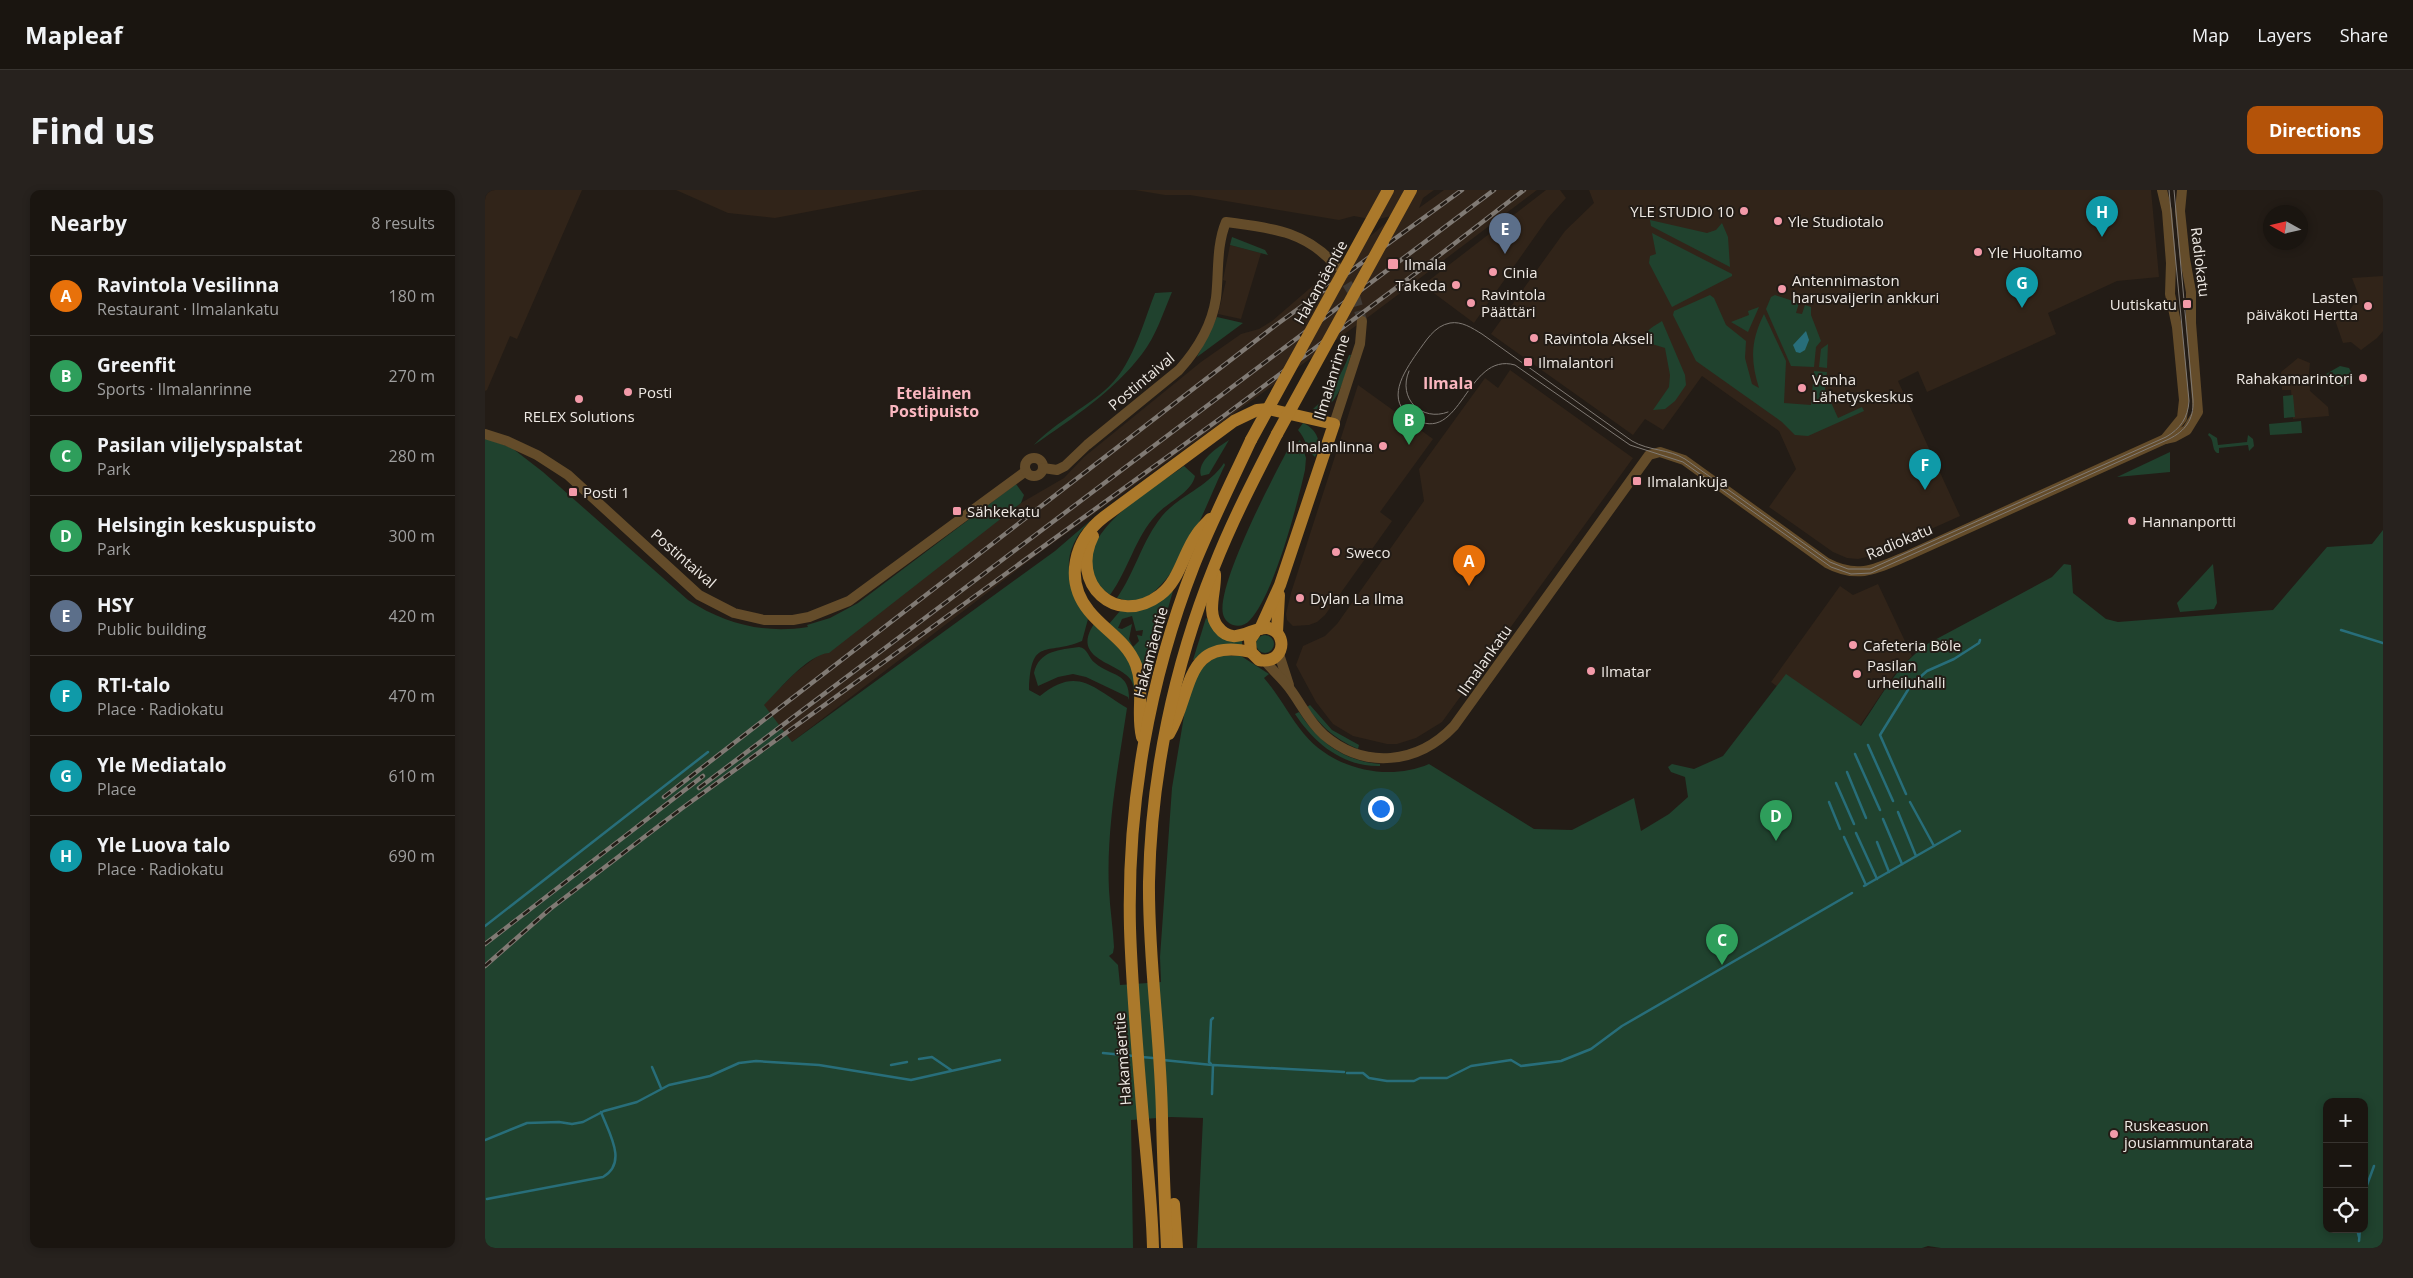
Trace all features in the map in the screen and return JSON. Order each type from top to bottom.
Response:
[{"type":"main road","name":"Hakamäentie","points":[[1153,1248],[1133,985],[1130,879],[1133,830],[1143,745],[1165,655],[1180,605],[1218,510],[1251,440],[1388,190]]},
{"type":"main road","points":[[1167,1248],[1162,1118],[1152,983],[1149,882],[1158,779],[1184,655],[1214,567],[1277,434],[1411,190]]},
{"type":"main road","points":[[1143,745],[1140,729],[1141,689],[1136,666],[1123,644],[1089,610],[1077,591],[1074,570],[1076,556],[1084,536],[1091,528],[1117,508],[1234,421],[1257,410],[1279,410],[1333,424]]},
{"type":"main road","name":"Ilmalanrinne","points":[[1258,630],[1281,585],[1333,424]]},
{"type":"main road","points":[[1117,508],[1093,536],[1086,555],[1087,575],[1101,596],[1120,605],[1141,605],[1153,600],[1164,592],[1179,571],[1196,534],[1218,510]]},
{"type":"main road","points":[[1214,567],[1215,587],[1212,610],[1215,623],[1225,633],[1232,636],[1246,635],[1258,630],[1266,628],[1277,632],[1282,645],[1279,654],[1273,659],[1265,661],[1255,658],[1251,652],[1249,640],[1258,630]]},
{"type":"main road","name":"Ilmalanrinne","points":[[1277,632],[1281,585]]},
{"type":"main road","points":[[1165,743],[1179,719],[1188,682],[1198,664],[1208,655],[1222,649],[1251,652]]},
{"type":"main road","points":[[1162,1118],[1169,1140],[1177,1248]]},
{"type":"main road","name":"Hakamäentie","points":[[1145,1248],[1144,1200],[1148,1171]]},
{"type":"street","name":"Radiokatu","points":[[2162,190],[2167,211],[2171,262],[2170,294],[2177,327],[2184,406],[2183,418],[2165,439]]},
{"type":"street","name":"Radiokatu","points":[[1660,452],[1684,460],[1827,563],[1846,571],[1863,572],[1875,570],[2165,439],[2174,438],[2187,430],[2197,412],[2191,323],[2191,292],[2185,259],[2180,211],[2182,190]]},
{"type":"street","name":"Postintaival","points":[[485,434],[507,441],[537,455],[568,475],[699,595],[734,613],[764,620],[809,617],[849,601],[1026,471],[1031,475],[1038,475],[1043,468],[1057,470],[1065,466],[1087,444],[1179,370],[1189,359],[1209,323],[1215,301],[1220,243],[1226,222],[1283,231],[1301,237],[1317,247],[1336,266]]},
{"type":"street","name":"Ilmalanrinne","points":[[1333,424],[1360,344],[1362,321]]},
{"type":"street","name":"Ilmalankatu","points":[[1265,661],[1290,689],[1314,725],[1329,739],[1345,748],[1366,756],[1390,758],[1402,757],[1429,748],[1454,726],[1480,692],[1643,462],[1649,455],[1660,452]]},
{"type":"street","name":"Ilmalankatu","points":[[1279,654],[1290,689]]},
{"type":"shaded area","points":[[485,190],[582,190],[517,339],[510,336],[485,391]]},
{"type":"shaded area","points":[[676,190],[923,190],[775,218],[728,213]]},
{"type":"shaded area","points":[[1135,190],[1434,190],[1423,198],[1419,208],[1444,190],[1537,190],[1371,315],[1038,554],[792,742],[761,707],[795,673],[1021,503],[1064,478],[1084,457],[1201,362],[1241,334],[1259,329],[1272,321],[1395,215],[1375,220],[1354,216],[1339,220],[1190,195],[1165,195]]},
{"type":"shaded area","points":[[1546,190],[1560,190],[1566,198],[1548,218],[1474,323],[1423,285]]},
{"type":"shaded area","points":[[1589,190],[2151,190],[2159,277],[2117,281],[2048,313],[2056,334],[1927,392],[1918,371],[1898,381],[1960,516],[1871,556],[1858,559],[1847,558],[1833,552],[1769,507],[1796,469],[1779,431],[1702,376],[1663,430],[1645,419],[1633,435],[1491,334],[1565,231],[1594,203]]},
{"type":"shaded area","points":[[1230,245],[1261,253],[1241,319],[1218,314],[1226,281],[1223,280]]},
{"type":"shaded area","name":"Lasten päiväkoti Hertta","points":[[2383,276],[2383,331],[2361,350],[2351,342],[2343,343],[2335,320],[2346,316],[2359,296],[2352,278]]},
{"type":"shaded area","points":[[2298,358],[2310,363],[2310,391],[2328,407],[2329,416],[2293,419],[2291,390],[2282,390],[2281,372]]},
{"type":"shaded area","points":[[1510,370],[1633,458],[1442,722],[1416,738],[1397,744],[1387,744],[1353,736],[1333,724],[1316,702],[1296,665],[1303,646],[1325,636],[1337,624],[1424,501],[1419,469],[1485,378],[1498,388]]},
{"type":"shaded area","points":[[1358,385],[1433,439],[1380,512],[1392,521],[1325,615],[1317,622],[1309,625],[1293,626],[1287,620],[1286,614],[1291,593]]},
{"type":"shaded area","points":[[1878,584],[1912,656],[1894,675],[1851,739],[1771,682],[1840,586],[1853,595]]},
{"type":"green space","points":[[1650,220],[1707,233],[1716,230],[1722,223],[1728,237],[1730,267],[1651,226]]},
{"type":"green space","points":[[1652,233],[1732,274],[1732,276],[1672,307],[1649,263],[1650,256],[1656,254]]},
{"type":"green space","points":[[1232,237],[1265,250],[1268,255],[1230,245]]},
{"type":"green space","points":[[1172,292],[1151,340],[1131,367],[1106,392],[1034,445],[1049,431],[1114,382],[1135,346],[1155,293]]},
{"type":"green space","points":[[1710,295],[1714,298],[1726,325],[1746,341],[1745,358],[1752,384],[1759,388],[1754,368],[1753,350],[1756,333],[1764,314],[1786,361],[1784,403],[1811,405],[1814,371],[1827,372],[1825,389],[1838,418],[1862,407],[1864,411],[1808,436],[1795,435],[1782,422],[1696,361],[1673,315],[1674,311]]},
{"type":"green space","points":[[1775,295],[1799,303],[1796,313],[1802,314],[1805,305],[1811,307],[1811,315],[1821,341],[1816,347],[1814,367],[1791,366],[1766,309],[1771,297]]},
{"type":"green space","points":[[1759,307],[1748,332],[1731,322],[1749,315],[1748,311]]},
{"type":"green space","points":[[1217,317],[1243,323],[1197,357]]},
{"type":"green space","points":[[1662,321],[1685,375],[1686,385],[1675,401],[1665,409],[1653,410],[1669,387],[1670,375],[1665,348],[1652,344],[1646,339],[1646,336],[1651,328]]},
{"type":"green space","points":[[1828,344],[1827,368],[1819,367],[1821,349]]},
{"type":"green space","points":[[1349,355],[1351,355],[1343,381],[1335,398],[1322,409],[1313,409],[1334,384],[1343,370]]},
{"type":"green space","points":[[2340,366],[2349,368],[2352,374],[2349,384],[2346,386],[2336,385],[2324,377]]},
{"type":"green space","points":[[2293,395],[2295,417],[2284,418],[2283,396]]},
{"type":"green space","points":[[2301,421],[2302,433],[2270,435],[2269,424]]},
{"type":"green space","points":[[1303,423],[1312,429],[1317,437],[1318,447],[1315,457],[1298,430]]},
{"type":"green space","points":[[2209,433],[2217,438],[2218,445],[2247,442],[2248,435],[2253,439],[2254,446],[2249,451],[2248,445],[2219,448],[2219,453],[2217,453],[2212,439],[2208,435]]},
{"type":"green space","points":[[485,438],[512,448],[543,472],[688,600],[731,621],[760,628],[792,629],[808,627],[807,625],[830,618],[858,603],[1016,484],[1024,495],[1021,503],[829,653],[812,659],[803,666],[764,705],[792,742],[1055,551],[1091,520],[1073,545],[1069,569],[1075,593],[1088,619],[1082,641],[1043,651],[1037,655],[1030,673],[1029,690],[1040,696],[1064,682],[1075,681],[1094,687],[1127,708],[1113,799],[1109,845],[1109,897],[1114,947],[1113,953],[1109,956],[1118,965],[1120,985],[1161,982],[1160,957],[1172,788],[1185,710],[1196,673],[1217,655],[1241,656],[1269,674],[1264,678],[1304,734],[1316,746],[1345,764],[1379,772],[1396,772],[1429,764],[1534,829],[1572,830],[1634,798],[1641,831],[1669,814],[1688,797],[1685,777],[1671,772],[1668,767],[1672,764],[1694,769],[1723,756],[1786,674],[1861,726],[1899,671],[1929,643],[2052,577],[2064,564],[2071,565],[2073,593],[2106,619],[2118,622],[2273,610],[2327,547],[2372,544],[2383,530],[2383,1248],[1941,1248],[1928,1246],[1922,1248],[1197,1248],[1203,1118],[1171,1117],[1131,1120],[1133,1248],[485,1248]]},
{"type":"green space","points":[[1229,440],[1209,474],[1201,476],[1200,470],[1205,460]]},
{"type":"green space","points":[[1300,440],[1306,458],[1305,470],[1284,549],[1268,591],[1259,608],[1247,623],[1238,626],[1233,625],[1224,618],[1223,599],[1238,554],[1273,477],[1292,442],[1296,443],[1300,456],[1298,442]]},
{"type":"green space","points":[[2170,452],[2170,472],[2117,477]]},
{"type":"green space","points":[[1224,463],[1225,465],[1189,543],[1165,581],[1151,594],[1136,601],[1117,598],[1149,536],[1162,516],[1177,502],[1202,485]]},
{"type":"green space","points":[[1184,466],[1195,476],[1193,482],[1185,492],[1157,514],[1149,523],[1110,595],[1096,582],[1091,564],[1094,547],[1104,530],[1118,515],[1135,500]]},
{"type":"green space","points":[[2213,564],[2217,603],[2214,609],[2180,612],[2177,603]]},
{"type":"green space","points":[[1173,591],[1146,685],[1109,624],[1120,611]],"holes":[[[1132,616],[1136,631],[1143,630],[1142,636],[1137,635],[1139,641],[1133,647],[1129,639],[1132,624],[1122,629],[1118,628],[1122,619]]]},
{"type":"green space","points":[[1206,618],[1242,640],[1242,645],[1193,660]]},
{"type":"green space","points":[[1094,624],[1126,655],[1133,669],[1136,704],[1134,703],[1134,688],[1131,680],[1125,674],[1092,653],[1088,645],[1088,636]]},
{"type":"green space","points":[[1261,635],[1269,635],[1274,640],[1272,651],[1261,653],[1256,648],[1256,640]]},
{"type":"green space","points":[[1079,647],[1086,651],[1095,663],[1119,676],[1127,684],[1129,700],[1128,697],[1086,677],[1073,674],[1058,677],[1038,686],[1034,673],[1040,660],[1045,655],[1051,652]]},
{"type":"green space","points":[[1310,705],[1332,730],[1359,745],[1358,749],[1336,737],[1318,721],[1307,707]]},
{"type":"green space","points":[[1299,712],[1306,723],[1323,741],[1333,748],[1355,759],[1380,764],[1380,766],[1354,762],[1342,758],[1331,751],[1320,743],[1303,725],[1295,714]]},
{"type":"water","points":[[1806,331],[1809,340],[1805,350],[1800,353],[1796,352],[1793,345]]},
{"type":"waterway","points":[[2341,630],[2383,643]]},
{"type":"waterway","points":[[1906,794],[1880,735],[1911,685],[1927,671],[1954,659],[1979,643],[1980,640]]},
{"type":"waterway","points":[[1868,745],[1893,801]]},
{"type":"waterway","points":[[485,926],[708,752]]},
{"type":"waterway","points":[[1855,754],[1880,810]]},
{"type":"waterway","points":[[1847,772],[1866,818]]},
{"type":"waterway","points":[[1836,783],[1854,824]]},
{"type":"waterway","points":[[1829,802],[1840,829]]},
{"type":"waterway","points":[[1910,802],[1934,846]]},
{"type":"waterway","points":[[1898,812],[1916,856]]},
{"type":"waterway","points":[[1883,819],[1902,864]]},
{"type":"waterway","points":[[1864,886],[1960,831]]},
{"type":"waterway","points":[[1856,833],[1877,879]]},
{"type":"waterway","points":[[1844,837],[1866,885]]},
{"type":"waterway","points":[[1877,842],[1889,872]]},
{"type":"waterway","points":[[1347,1073],[1363,1073],[1369,1078],[1387,1081],[1414,1081],[1420,1078],[1447,1078],[1471,1066],[1511,1060],[1521,1066],[1561,1061],[1591,1049],[1622,1026],[1852,893]]},
{"type":"waterway","points":[[1211,1064],[1209,1062],[1211,1020],[1213,1018]]},
{"type":"waterway","points":[[1103,1053],[1134,1056]]},
{"type":"waterway","points":[[919,1059],[932,1057],[951,1070]]},
{"type":"waterway","points":[[1142,1057],[1153,1058]]},
{"type":"waterway","points":[[485,1140],[527,1123],[559,1122],[572,1124],[583,1122],[604,1111],[637,1102],[669,1085],[710,1076],[739,1063],[756,1061],[819,1065],[911,1080],[1000,1060]]},
{"type":"waterway","points":[[1163,1060],[1212,1065]]},
{"type":"waterway","points":[[891,1065],[907,1062]]},
{"type":"waterway","points":[[1212,1094],[1213,1065],[1344,1072]]},
{"type":"waterway","points":[[652,1067],[661,1088]]},
{"type":"waterway","points":[[487,1199],[603,1177],[610,1171],[614,1164],[615,1156],[612,1138],[601,1112]]},
{"type":"waterway","points":[[2366,1188],[2374,1166]]},
{"type":"waterway","points":[[2358,1233],[2359,1237]]},
{"type":"waterway","points":[[2359,1241],[2360,1233]]},
{"type":"tunnel","points":[[1339,271],[1355,296],[1362,321]]},
{"type":"tram line","points":[[2169,190],[2189,401],[2187,413],[2179,427],[2166,437],[1870,569],[1848,569],[1830,562],[1685,459],[1672,453],[1645,447],[1632,441],[1482,334],[1463,324],[1450,323],[1439,327],[1427,339],[1402,377],[1398,395],[1400,403],[1404,411],[1413,418],[1429,424],[1442,420],[1453,411],[1485,372],[1499,364],[1515,365],[1630,445],[1683,462],[1831,567],[1851,574],[1871,573],[2169,439],[2184,428],[2192,413],[2193,400],[2174,190]]},
{"type":"tram line","points":[[1409,371],[1406,391],[1414,406],[1429,414],[1448,412]]},
{"type":"railway","points":[[664,797],[1276,325],[1462,190]]},
{"type":"railway","points":[[699,788],[1494,190]]},
{"type":"railway","points":[[485,966],[550,909],[681,809],[1225,415],[1524,190]]},
{"type":"railway","points":[[485,944],[703,776]]},
{"type":"place","name":"YLE STUDIO 10","points":[[1744,211]]},
{"type":"place","name":"Yle Studiotalo","points":[[1778,221]]},
{"type":"place","name":"Yle Luova talo","points":[[2102,237]]},
{"type":"place","name":"Yle Huoltamo","points":[[1978,252]]},
{"type":"place","name":"HSY","points":[[1505,254]]},
{"type":"place","name":"Ilmala","points":[[1393,264]]},
{"type":"place","name":"Cinia","points":[[1493,272]]},
{"type":"place","name":"Takeda","points":[[1456,285]]},
{"type":"place","name":"Antennimaston harusvaijerin ankkuri","points":[[1782,289]]},
{"type":"place","name":"Ravintola Päättäri","points":[[1471,303]]},
{"type":"place","name":"Uutiskatu","points":[[2187,304]]},
{"type":"place","name":"Lasten päiväkoti Hertta","points":[[2368,306]]},
{"type":"place","name":"Yle Mediatalo","points":[[2022,308]]},
{"type":"place","name":"Ravintola Akseli","points":[[1534,338]]},
{"type":"place","name":"Ilmalantori","points":[[1528,362]]},
{"type":"place","name":"Rahakamarintori","points":[[2363,378]]},
{"type":"place","name":"Vanha Lähetyskeskus","points":[[1802,388]]},
{"type":"place","name":"Posti","points":[[628,392]]},
{"type":"place","name":"RELEX Solutions","points":[[579,399]]},
{"type":"place","name":"Greenfit","points":[[1409,445]]},
{"type":"place","name":"Ilmalanlinna","points":[[1383,446]]},
{"type":"place","name":"Ilmalankuja","points":[[1637,481]]},
{"type":"place","name":"RTI-talo","points":[[1925,490]]},
{"type":"place","name":"Posti 1","points":[[573,492]]},
{"type":"place","name":"Sähkekatu","points":[[957,511]]},
{"type":"place","name":"Hannanportti","points":[[2132,521]]},
{"type":"place","name":"Sweco","points":[[1336,552]]},
{"type":"place","name":"Ravintola Vesilinna","points":[[1469,586]]},
{"type":"place","name":"Dylan La Ilma","points":[[1300,598]]},
{"type":"place","name":"Cafeteria Böle","points":[[1853,645]]},
{"type":"place","name":"Ilmatar","points":[[1591,671]]},
{"type":"place","name":"Pasilan urheiluhalli","points":[[1857,674]]},
{"type":"place","name":"Helsingin keskuspuisto","points":[[1776,841]]},
{"type":"place","name":"Pasilan viljelyspalstat","points":[[1722,965]]},
{"type":"place","name":"Ruskeasuon jousiammuntarata","points":[[2114,1134]]},
{"type":"district","name":"Ilmala","points":[[1448,383]]},
{"type":"district","name":"Eteläinen Postipuisto","points":[[934,402]]}]
